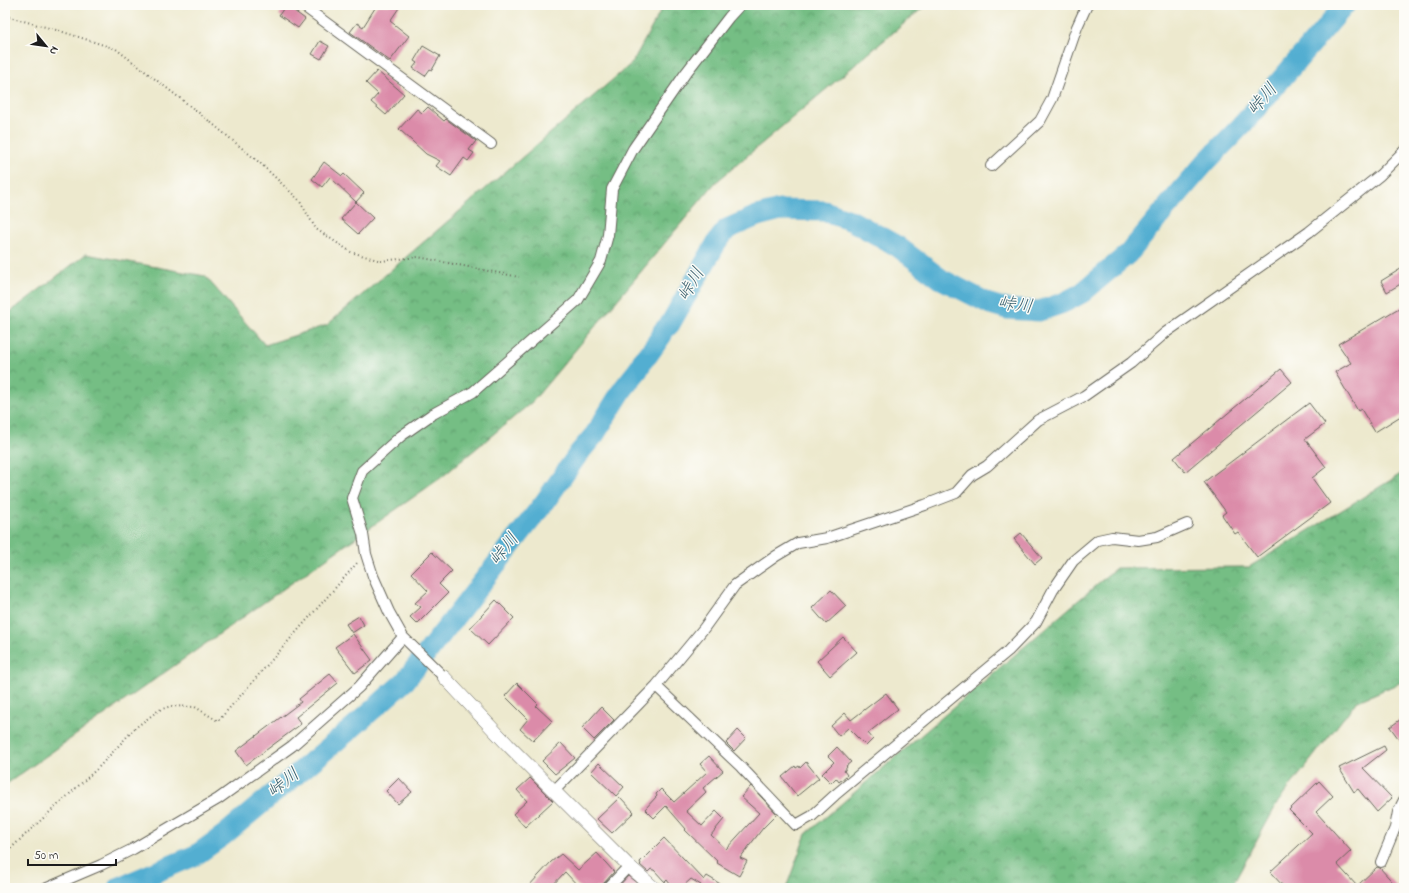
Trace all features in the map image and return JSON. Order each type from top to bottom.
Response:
[{"type":"street","points":[[302,5],[490,144]]},
{"type":"street","points":[[654,888],[629,866],[508,745],[444,677],[403,637],[389,612],[373,576],[366,554],[363,534],[352,498],[362,471],[401,436],[431,415],[473,392],[578,300],[601,261],[608,235],[612,189],[633,148],[685,74],[740,5]]},
{"type":"street","points":[[991,166],[1040,121],[1052,99],[1077,27],[1087,5]]},
{"type":"street","points":[[554,791],[656,686],[704,628],[735,585],[776,556],[798,543],[827,538],[925,505],[956,492],[972,475],[986,466],[1038,420],[1084,396],[1131,363],[1165,333],[1310,232],[1380,175],[1404,151]]},
{"type":"street","points":[[656,686],[741,767],[796,825],[812,816],[835,795],[1008,651],[1036,622],[1073,560],[1098,540],[1112,537],[1138,540],[1157,538],[1187,524]]},
{"type":"street","points":[[47,888],[101,865],[133,849],[218,799],[292,746],[360,687],[403,637]]},
{"type":"street","points":[[1381,862],[1395,828],[1398,812],[1404,800]]},
{"type":"street","points":[[608,888],[629,866]]},
{"type":"path","points":[[5,16],[60,31],[116,49],[203,116],[260,163],[299,200],[316,229],[351,252],[381,261],[418,257],[520,276]]},
{"type":"path","points":[[5,854],[98,768],[135,728],[159,710],[171,706],[195,707],[218,721],[366,554]]},
{"type":"green space","points":[[664,5],[926,5],[715,183],[532,402],[442,477],[5,785],[5,316],[86,254],[205,276],[265,345],[327,325],[632,63]]},
{"type":"green space","points":[[1404,472],[1404,681],[1356,702],[1278,802],[1231,888],[786,888],[806,834],[1116,568],[1249,567]]},
{"type":"building","points":[[286,5],[305,19],[298,28],[279,15]]},
{"type":"building","points":[[377,5],[401,5],[390,21],[409,36],[390,61],[350,32],[357,23],[363,27]]},
{"type":"building","points":[[320,41],[329,46],[321,59],[312,54]]},
{"type":"building","points":[[423,46],[440,56],[432,70],[430,69],[425,76],[413,68],[417,63],[414,61]]},
{"type":"building","points":[[377,71],[404,94],[386,115],[371,102],[378,94],[366,83]]},
{"type":"building","points":[[428,107],[444,121],[446,119],[476,141],[469,150],[474,153],[468,161],[464,158],[451,176],[436,166],[440,161],[426,154],[399,129],[417,109],[422,113]]},
{"type":"building","points":[[324,162],[342,176],[344,174],[364,193],[356,202],[330,177],[322,187],[312,179]]},
{"type":"building","points":[[356,202],[373,218],[358,234],[341,219]]},
{"type":"building","points":[[1404,267],[1404,282],[1387,292],[1381,281]]},
{"type":"building","points":[[1404,305],[1404,414],[1375,432],[1361,409],[1358,411],[1335,372],[1351,363],[1338,344]]},
{"type":"building","points":[[1281,369],[1292,382],[1185,472],[1174,458]]},
{"type":"building","points":[[1309,403],[1325,424],[1305,439],[1326,467],[1312,478],[1330,503],[1257,557],[1238,532],[1235,534],[1222,515],[1226,512],[1204,482]]},
{"type":"building","points":[[1021,533],[1042,558],[1035,564],[1014,539]]},
{"type":"building","points":[[432,552],[452,571],[439,584],[448,593],[417,624],[410,617],[421,607],[415,603],[428,591],[411,573]]},
{"type":"building","points":[[831,590],[846,606],[826,624],[812,608]]},
{"type":"building","points":[[496,600],[514,618],[488,645],[470,628]]},
{"type":"building","points":[[359,616],[364,625],[352,633],[346,624]]},
{"type":"building","points":[[353,634],[372,660],[355,673],[335,647]]},
{"type":"building","points":[[843,637],[857,652],[830,676],[817,661]]},
{"type":"building","points":[[330,674],[338,683],[296,717],[301,724],[246,765],[236,751],[301,702],[299,699]]},
{"type":"building","points":[[517,683],[538,704],[536,706],[552,721],[533,741],[520,729],[528,719],[505,696]]},
{"type":"building","points":[[886,693],[898,709],[868,733],[873,739],[866,746],[848,728],[839,736],[831,726],[845,713],[851,720]]},
{"type":"building","points":[[601,707],[614,720],[594,740],[582,728]]},
{"type":"building","points":[[1404,717],[1404,746],[1390,727]]},
{"type":"building","points":[[738,730],[746,738],[734,751],[726,743]]},
{"type":"building","points":[[561,743],[575,758],[555,774],[542,761]]},
{"type":"building","points":[[1384,746],[1386,750],[1363,768],[1392,798],[1377,812],[1358,789],[1354,792],[1339,768]]},
{"type":"building","points":[[837,747],[851,762],[846,766],[847,767],[844,771],[847,775],[839,782],[836,778],[831,783],[822,774],[834,762],[828,756]]},
{"type":"building","points":[[709,756],[723,771],[703,788],[706,792],[686,811],[702,826],[716,811],[724,819],[711,835],[726,849],[759,813],[741,797],[751,786],[777,814],[763,828],[740,858],[747,861],[739,876],[717,863],[718,862],[685,830],[686,829],[666,806],[654,818],[645,809],[657,796],[656,794],[661,789],[674,802],[707,772],[700,764]]},
{"type":"building","points":[[806,762],[819,778],[797,796],[782,777],[795,766],[796,768],[799,766],[800,768]]},
{"type":"building","points":[[599,763],[624,787],[616,796],[591,772]]},
{"type":"building","points":[[399,778],[412,792],[398,804],[386,791]]},
{"type":"building","points":[[530,778],[553,801],[525,827],[513,814],[527,801],[517,790]]},
{"type":"building","points":[[1319,781],[1333,796],[1316,812],[1351,851],[1337,864],[1357,886],[1377,867],[1380,868],[1398,888],[1285,888],[1270,872],[1312,833],[1289,810]]},
{"type":"building","points":[[620,797],[634,812],[612,833],[597,819]]},
{"type":"building","points":[[664,838],[704,880],[707,876],[727,888],[699,888],[701,885],[691,879],[681,888],[673,888],[667,880],[665,882],[654,870],[651,869],[648,872],[640,865],[640,862]]},
{"type":"building","points":[[597,853],[614,872],[603,884],[602,888],[580,888],[565,872],[550,888],[527,888],[551,862],[561,854],[578,870]]},
{"type":"building","points":[[628,876],[638,884],[634,888],[617,888]]},
{"type":"waterway","name":"峠川","points":[[118,888],[196,855],[224,835],[352,728],[405,681],[544,503],[579,453],[595,434],[623,389],[638,370],[643,360],[662,335],[663,331],[670,324],[717,242],[727,229],[757,216],[780,210],[824,211],[852,221],[897,246],[941,279],[990,304],[1007,309],[1039,311],[1063,303],[1082,293],[1129,253],[1205,163],[1242,125],[1345,5]]}]
